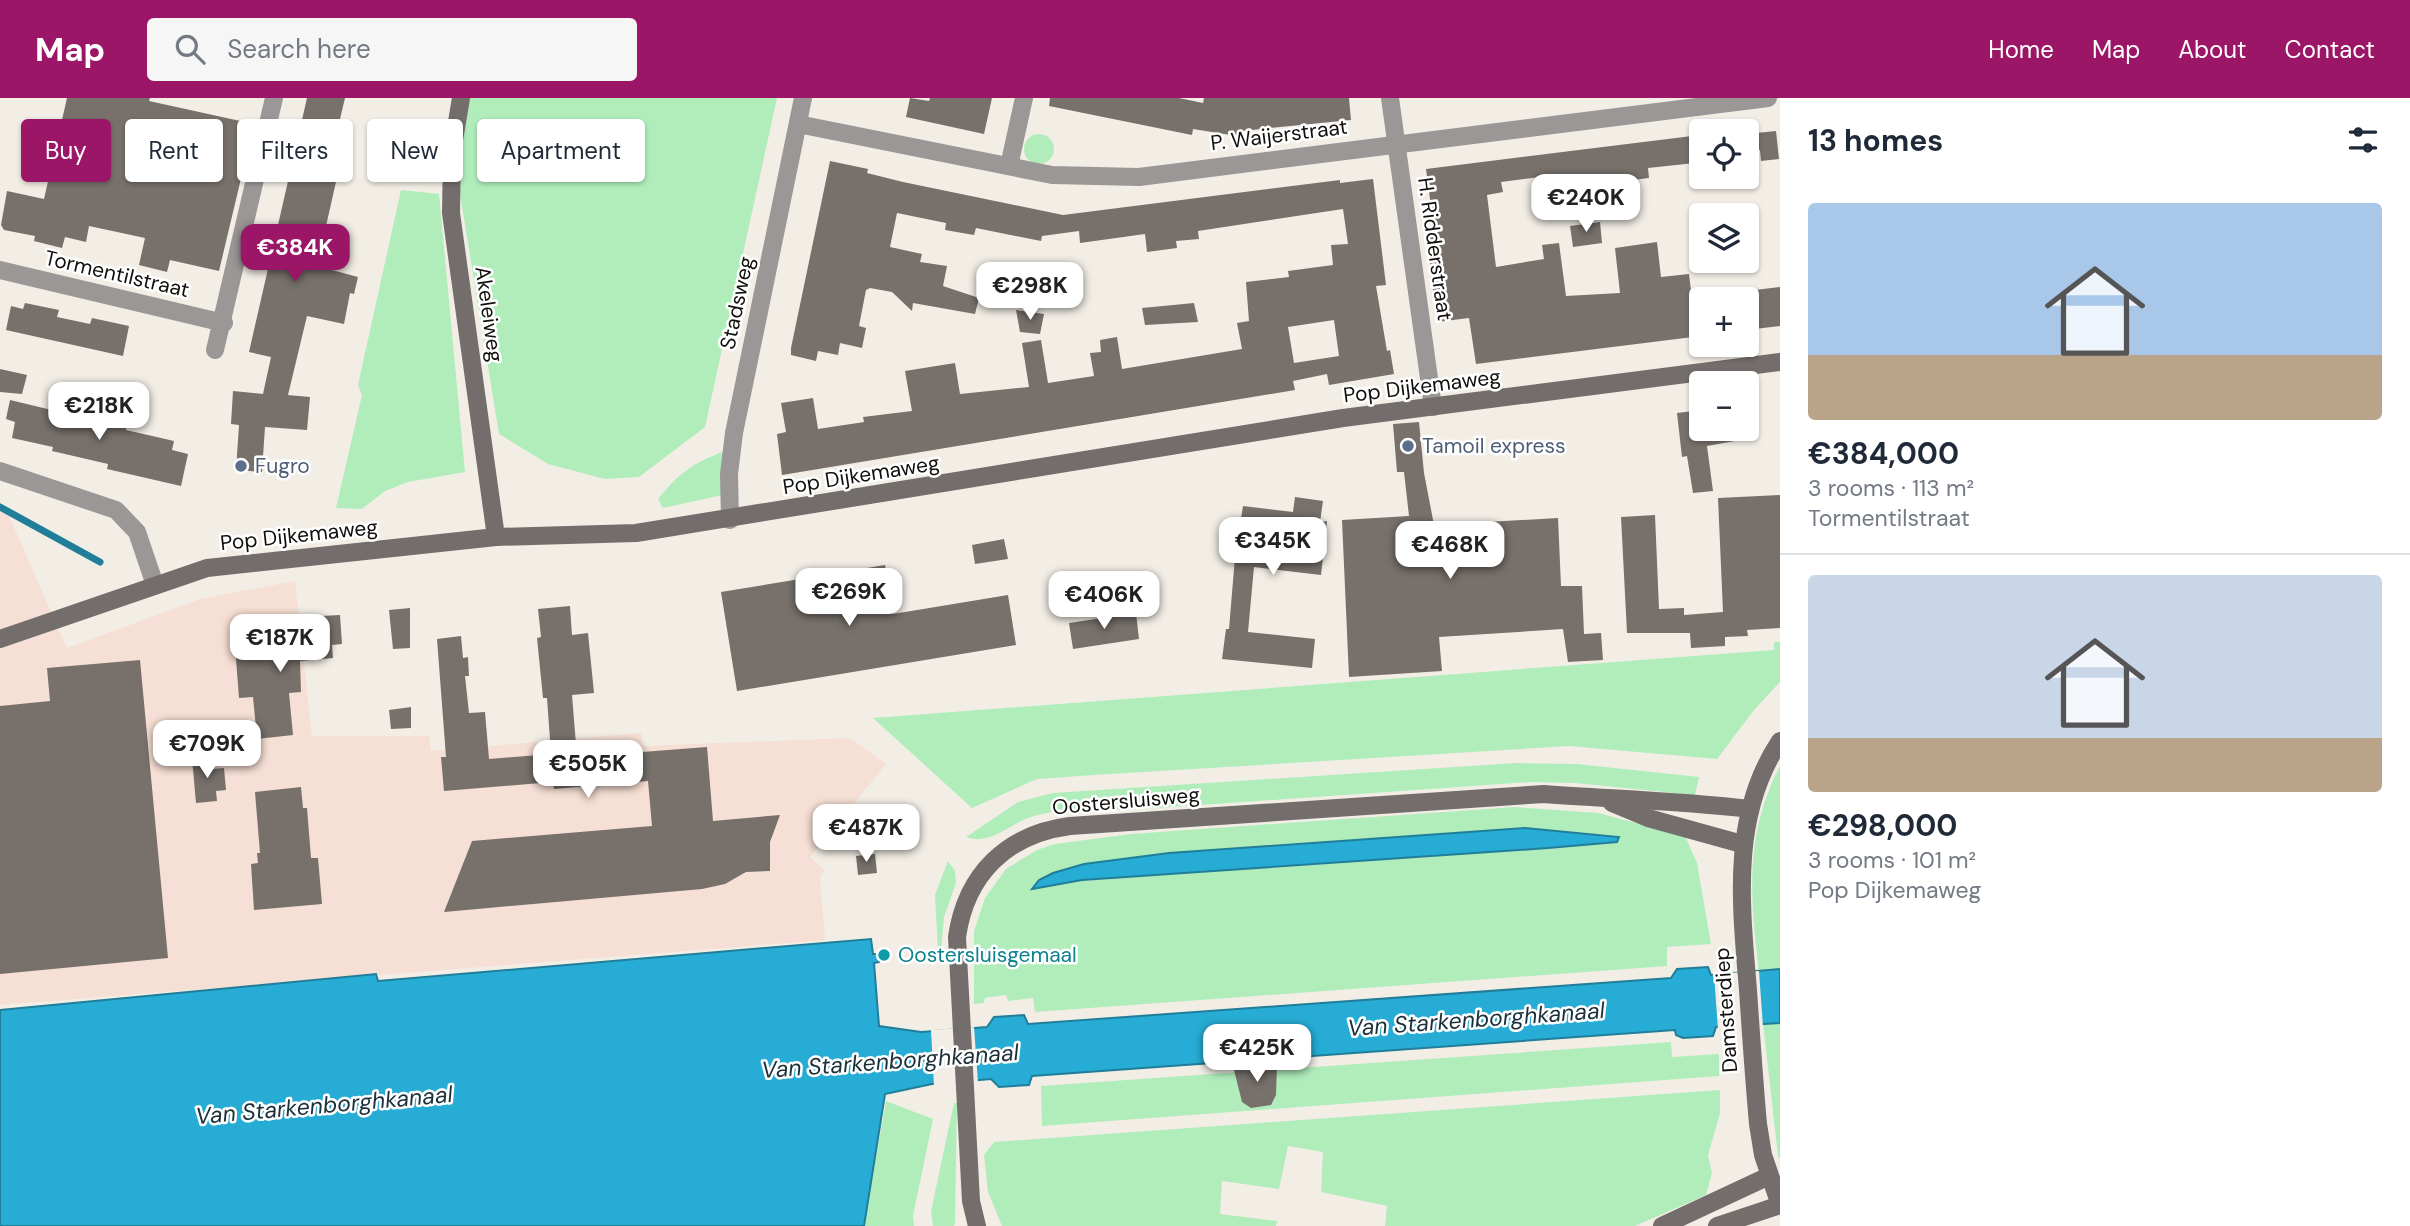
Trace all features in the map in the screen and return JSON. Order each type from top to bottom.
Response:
[{"type":"street","points":[[215,350],[224,323],[274,98]]},
{"type":"street","name":"Akeleiweg","points":[[461,98],[452,152],[451,213],[496,537]]},
{"type":"street","name":"Stadsweg","points":[[730,520],[729,474],[734,433],[803,98]]},
{"type":"street","points":[[1009,166],[1024,98]]},
{"type":"street","name":"H. Ridderstraat","points":[[1390,98],[1433,407]]},
{"type":"street","name":"P. Waijerstraat","points":[[798,124],[1068,177],[1139,177],[1768,98]]},
{"type":"street","name":"Tormentilstraat","points":[[0,270],[224,323]]},
{"type":"street","name":"Pop Dijkemaweg","points":[[0,639],[207,568],[496,537],[636,533],[730,520],[1343,418],[1780,362]]},
{"type":"street","points":[[0,471],[116,510],[137,532],[155,585]]},
{"type":"street","name":"Damsterdiep","points":[[1780,741],[1764,770],[1750,809],[1742,845],[1746,972],[1758,1124],[1769,1176],[1780,1205]]},
{"type":"street","name":"Oostersluisweg","points":[[977,1226],[971,1201],[957,937],[965,900],[984,868],[998,854],[1032,834],[1070,826],[1544,794],[1605,800],[1652,798],[1750,809]]},
{"type":"street","name":"Oostersluisweg","points":[[1605,800],[1648,818],[1742,845]]},
{"type":"street","points":[[1662,1226],[1769,1176]]},
{"type":"street","points":[[1717,1226],[1780,1205]]},
{"type":"shaded area","points":[[0,512],[9,516],[67,648],[200,599],[295,581],[312,736],[429,736],[431,751],[641,733],[643,746],[850,738],[886,764],[810,857],[825,871],[820,876],[825,940],[0,1005]]},
{"type":"green space","points":[[469,98],[777,98],[705,427],[639,477],[605,479],[548,464],[499,434],[460,194],[460,182],[463,182],[463,134]]},
{"type":"green space","points":[[1039,134],[1049,139],[1054,149],[1049,159],[1039,164],[1029,159],[1024,149],[1029,139]]},
{"type":"green space","points":[[401,190],[439,194],[465,472],[408,482],[385,491],[362,509],[336,508],[362,395],[358,385]]},
{"type":"green space","points":[[725,451],[727,494],[663,508],[658,499],[680,475],[696,464]]},
{"type":"green space","points":[[1774,642],[1780,642],[1780,682],[1754,710],[1717,759],[1569,746],[1094,775],[1037,779],[972,808],[873,718],[1774,650]]},
{"type":"green space","points":[[1516,763],[1577,764],[1699,777],[1695,795],[1575,783],[1531,782],[1128,810],[1067,810],[1031,817],[983,839],[966,837],[1018,802],[1053,793]]},
{"type":"green space","points":[[1780,766],[1780,969],[1759,972],[1752,892],[1755,842],[1768,792]]},
{"type":"green space","points":[[1515,807],[1598,813],[1685,836],[1697,863],[1711,944],[1667,947],[1667,966],[1035,1012],[1033,998],[1008,1001],[1006,995],[985,998],[984,1003],[974,1004],[974,931],[985,898],[1006,869],[1037,850],[1055,844],[1131,834]],"holes":[[[1525,828],[1081,880],[1034,889],[1053,873],[1084,864],[1169,853]]]},
{"type":"green space","points":[[948,861],[955,871],[956,883],[944,917],[941,950],[938,951],[935,895]]},
{"type":"green space","points":[[1763,1023],[1780,1023],[1780,1159],[1778,1156]]},
{"type":"green space","points":[[1671,1042],[1672,1057],[1719,1054],[1719,1076],[1042,1126],[1041,1086]]},
{"type":"green space","points":[[1720,1090],[1720,1113],[1708,1155],[1712,1173],[1706,1195],[1635,1226],[1385,1226],[1387,1206],[1321,1192],[1323,1152],[1288,1146],[1279,1189],[1222,1181],[1220,1214],[1277,1221],[1276,1226],[1002,1226],[988,1192],[984,1155],[994,1142]]},
{"type":"green space","points":[[886,1101],[933,1119],[913,1216],[914,1226],[864,1226]]},
{"type":"green space","points":[[954,1103],[957,1103],[955,1223],[954,1226],[933,1226],[931,1211]]},
{"type":"water","points":[[1525,828],[1619,837],[1617,842],[1082,880],[1032,889],[1039,880],[1053,873],[1084,864],[1169,853]]},
{"type":"water","name":"Van Starkenborghkanaal","points":[[871,939],[873,954],[878,954],[879,962],[874,963],[879,1026],[921,1032],[987,1027],[994,1017],[1024,1015],[1028,1024],[1671,978],[1677,969],[1708,967],[1711,975],[1780,969],[1780,1023],[1716,1027],[1713,1036],[1683,1038],[1676,1035],[1675,1030],[1032,1076],[1029,1085],[999,1087],[991,1079],[932,1084],[885,1094],[864,1226],[0,1226],[0,1010],[376,974],[378,981]]},
{"type":"pier","points":[[1759,971],[1763,1027],[1718,1030],[1714,974]]},
{"type":"pier","points":[[974,1027],[978,1083],[934,1086],[931,1030]]},
{"type":"building","points":[[67,98],[150,98],[149,101],[237,120],[237,182],[240,182],[219,271],[170,260],[167,272],[139,265],[145,238],[89,226],[86,242],[65,237],[62,248],[34,241],[35,236],[4,230],[1,225],[7,191],[44,199],[48,182],[111,182],[111,119],[62,119]]},
{"type":"building","points":[[307,98],[345,98],[340,119],[302,119]]},
{"type":"building","points":[[910,98],[929,101],[930,98],[992,98],[984,134],[906,117]]},
{"type":"building","points":[[1050,98],[1179,98],[1203,103],[1204,98],[1349,98],[1351,120],[1241,131],[1237,136],[1193,129],[1192,135],[1049,106]]},
{"type":"building","points":[[1776,131],[1779,159],[1761,161],[1759,133]]},
{"type":"building","points":[[1689,136],[1689,164],[1648,168],[1649,178],[1550,190],[1548,179],[1541,180],[1540,177],[1501,182],[1503,192],[1487,195],[1496,267],[1544,259],[1542,245],[1559,243],[1566,296],[1620,293],[1615,248],[1657,242],[1661,277],[1689,274],[1689,337],[1476,364],[1469,318],[1437,322],[1426,230],[1434,229],[1426,169]]},
{"type":"building","points":[[830,161],[868,169],[867,173],[903,182],[1063,215],[1340,180],[1340,183],[1373,179],[1386,285],[1376,286],[1387,351],[1390,350],[1394,374],[1329,385],[1327,374],[1293,381],[1295,390],[782,475],[777,434],[786,432],[781,403],[813,398],[818,429],[864,422],[863,417],[912,411],[905,371],[955,363],[960,394],[1029,387],[1022,343],[1041,340],[1048,383],[1094,376],[1090,353],[1101,352],[1100,340],[1117,337],[1122,369],[1242,349],[1237,323],[1249,321],[1246,282],[1289,277],[1288,271],[1333,265],[1331,245],[1348,244],[1343,209],[1198,231],[1199,239],[1176,241],[1177,248],[1147,252],[1145,234],[1080,243],[1079,231],[1042,236],[1041,241],[976,228],[974,235],[945,230],[946,223],[897,213],[890,247],[922,254],[920,262],[947,266],[943,286],[979,298],[975,314],[913,303],[912,311],[892,292],[870,288],[866,290],[859,326],[866,328],[862,348],[840,343],[838,355],[818,351],[816,361],[791,355]],"holes":[[[1334,320],[1339,356],[1294,363],[1288,327]]]},
{"type":"building","points":[[288,182],[336,182],[317,266],[358,277],[354,294],[350,293],[344,324],[307,316],[288,395],[310,397],[307,430],[265,427],[262,472],[236,470],[239,425],[231,424],[233,391],[263,394],[271,357],[249,352]]},
{"type":"building","points":[[1600,222],[1602,243],[1573,247],[1570,226]]},
{"type":"building","points":[[1780,287],[1780,326],[1759,328],[1759,289]]},
{"type":"building","points":[[25,303],[59,310],[57,317],[90,324],[92,318],[129,326],[123,356],[6,330],[11,306],[23,309]]},
{"type":"building","points":[[1194,303],[1198,322],[1145,325],[1142,308]]},
{"type":"building","points":[[1016,310],[1044,314],[1040,334],[1020,332]]},
{"type":"building","points":[[0,369],[27,375],[22,394],[0,392]]},
{"type":"building","points":[[10,400],[60,412],[61,406],[82,410],[84,414],[127,424],[126,430],[174,441],[172,450],[188,454],[181,486],[107,469],[108,464],[12,438],[15,422],[6,419]]},
{"type":"building","points":[[1689,412],[1689,441],[1734,441],[1707,446],[1713,491],[1693,493],[1687,456],[1682,457],[1677,413]]},
{"type":"building","points":[[1419,422],[1424,473],[1434,525],[1558,518],[1561,586],[1582,586],[1584,634],[1601,633],[1603,660],[1568,662],[1563,629],[1439,637],[1442,671],[1349,677],[1342,520],[1409,516],[1404,472],[1397,472],[1393,424]]},
{"type":"building","points":[[1780,495],[1780,628],[1747,630],[1748,636],[1725,637],[1725,646],[1691,648],[1690,633],[1627,633],[1621,517],[1655,515],[1659,609],[1684,608],[1684,615],[1723,612],[1718,498]]},
{"type":"building","points":[[1295,497],[1323,501],[1320,522],[1327,521],[1321,575],[1254,567],[1248,632],[1315,639],[1312,668],[1222,659],[1226,629],[1229,629],[1235,557],[1243,506],[1293,512]]},
{"type":"building","points":[[1004,539],[1008,559],[975,564],[972,545]]},
{"type":"building","points":[[885,565],[893,614],[1008,595],[1016,645],[737,691],[721,592]]},
{"type":"building","points":[[570,606],[572,635],[588,633],[594,693],[572,695],[577,757],[707,747],[713,821],[780,815],[770,842],[770,871],[746,872],[725,884],[702,889],[444,912],[472,841],[652,826],[648,781],[554,789],[553,782],[444,791],[441,757],[446,757],[437,639],[461,636],[463,658],[468,657],[469,676],[465,676],[469,713],[485,712],[489,759],[551,754],[547,698],[543,698],[537,638],[541,637],[538,609]]},
{"type":"building","points":[[410,608],[410,648],[393,649],[389,610]]},
{"type":"building","points":[[1136,613],[1139,639],[1073,649],[1069,623]]},
{"type":"building","points":[[340,615],[342,644],[332,645],[333,658],[300,661],[301,692],[289,693],[293,735],[257,739],[253,697],[239,698],[235,646],[247,645],[246,638],[283,635],[284,640],[323,638],[321,616]]},
{"type":"building","points":[[140,660],[168,958],[0,974],[0,706],[50,701],[47,668]]},
{"type":"building","points":[[411,707],[411,728],[391,729],[389,710]]},
{"type":"building","points":[[212,756],[213,769],[224,768],[226,790],[216,791],[217,801],[196,803],[192,758]]},
{"type":"building","points":[[301,787],[303,808],[307,808],[311,858],[318,858],[322,904],[254,910],[251,864],[258,863],[257,853],[260,853],[255,792]]},
{"type":"building","points":[[875,854],[877,873],[858,875],[856,856]]},
{"type":"building","points":[[1277,1063],[1276,1095],[1271,1105],[1251,1108],[1242,1102],[1233,1066]]},
{"type":"waterway","points":[[0,507],[100,562]]},
{"type":"place","name":"Tamoil express","points":[[1408,446]]},
{"type":"place","name":"Fugro","points":[[241,466]]},
{"type":"place","name":"Oostersluisgemaal","points":[[884,955]]}]
